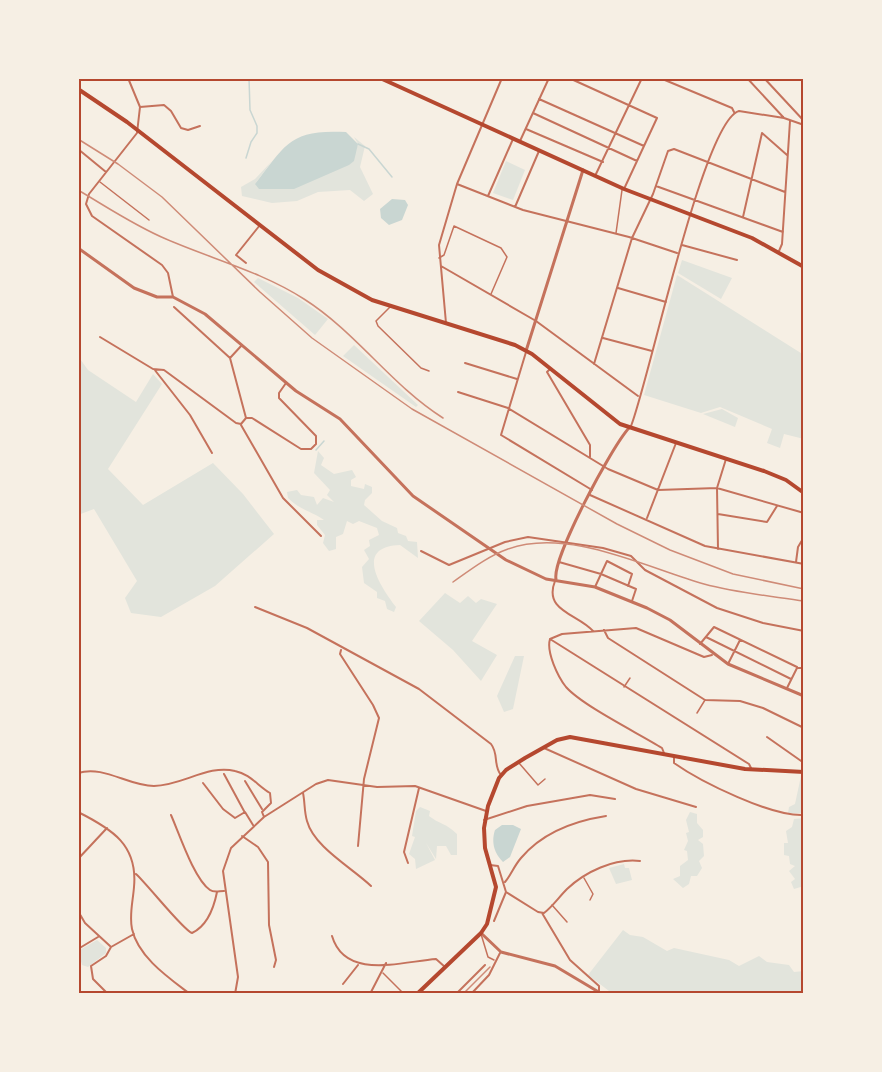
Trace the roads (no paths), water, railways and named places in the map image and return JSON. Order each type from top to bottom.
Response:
[{"type":"main road","points":[[380,78],[392,80],[483,125],[624,189],[752,238],[804,267]]},
{"type":"main road","points":[[78,88],[138,130],[333,280],[390,307],[504,340],[526,351],[615,421],[629,428],[786,480],[804,493]]},
{"type":"main road","points":[[417,994],[481,933],[486,924],[496,892],[484,840],[484,820],[501,775],[519,762],[561,739],[570,737],[751,769],[804,772]]},
{"type":"street","points":[[128,78],[140,107],[138,130],[87,200],[89,211],[99,221],[162,265],[168,273],[173,297]]},
{"type":"street","points":[[446,323],[447,314],[439,245],[457,184],[502,78]]},
{"type":"street","points":[[520,142],[549,78]]},
{"type":"street","points":[[570,78],[657,118],[624,189]]},
{"type":"street","points":[[595,176],[642,78]]},
{"type":"street","points":[[660,78],[732,108],[734,112],[784,118],[804,125]]},
{"type":"street","points":[[764,78],[804,121]]},
{"type":"street","points":[[750,79],[784,118]]},
{"type":"street","points":[[539,99],[644,146]]},
{"type":"street","points":[[140,107],[164,105],[171,111],[181,128],[188,130],[200,126]]},
{"type":"street","points":[[593,631],[554,603],[552,596],[562,548],[605,466],[629,428],[690,215],[724,123],[734,112]]},
{"type":"street","points":[[533,113],[638,161]]},
{"type":"street","points":[[779,251],[783,232],[790,121]]},
{"type":"street","points":[[526,129],[603,162]]},
{"type":"street","points":[[743,217],[762,133],[788,155]]},
{"type":"street","points":[[488,196],[513,139]]},
{"type":"street","points":[[78,149],[106,172]]},
{"type":"street","points":[[594,364],[632,238],[671,149],[785,192]]},
{"type":"street","points":[[515,207],[539,151]]},
{"type":"street","points":[[583,170],[501,435],[590,495],[691,541],[718,549],[804,564]]},
{"type":"street","points":[[457,184],[515,207],[632,238],[678,254]]},
{"type":"street","points":[[656,186],[783,232]]},
{"type":"street","points":[[246,263],[236,255],[260,225]]},
{"type":"street","points":[[681,244],[737,260]]},
{"type":"street","points":[[78,248],[134,288],[157,297],[173,297],[205,314],[286,383],[342,421],[413,496],[492,550],[532,574],[550,580],[556,579],[595,587],[632,602],[670,620],[712,655],[728,664],[804,696]]},
{"type":"street","points":[[441,266],[536,321],[639,397]]},
{"type":"street","points":[[618,288],[666,302]]},
{"type":"street","points":[[174,308],[230,358],[246,418]]},
{"type":"street","points":[[100,337],[153,369],[190,415],[212,453]]},
{"type":"street","points":[[603,338],[652,351]]},
{"type":"street","points":[[230,358],[242,345]]},
{"type":"street","points":[[465,363],[517,379]]},
{"type":"street","points":[[153,369],[164,370],[225,416],[241,424],[284,498],[317,529],[321,536]]},
{"type":"street","points":[[550,369],[547,372],[591,449],[590,457]]},
{"type":"street","points":[[246,418],[260,422],[301,448],[309,450],[314,447],[317,440],[314,432],[279,398],[279,393],[286,383]]},
{"type":"street","points":[[458,392],[508,408],[605,466],[658,490],[717,488],[804,513]]},
{"type":"street","points":[[241,424],[246,418]]},
{"type":"street","points":[[647,518],[676,443]]},
{"type":"street","points":[[718,549],[717,488],[726,459]]},
{"type":"street","points":[[717,513],[767,522],[777,506]]},
{"type":"street","points":[[421,551],[449,565],[492,550],[505,542],[533,537],[612,550],[631,556],[645,570],[715,608],[763,623],[804,631]]},
{"type":"street","points":[[796,562],[798,547],[804,537]]},
{"type":"street","points":[[595,587],[607,561],[632,574],[628,586]]},
{"type":"street","points":[[559,562],[601,574],[636,589],[632,602]]},
{"type":"street","points":[[255,607],[307,628],[419,689],[494,748],[498,771],[501,775]]},
{"type":"street","points":[[700,644],[711,627],[797,667],[804,668]]},
{"type":"street","points":[[550,639],[557,635],[636,628],[704,657],[712,655]]},
{"type":"street","points":[[604,630],[608,638],[705,700],[740,701],[763,708],[804,729]]},
{"type":"street","points":[[706,637],[792,679]]},
{"type":"street","points":[[550,639],[749,764],[751,769]]},
{"type":"street","points":[[550,639],[549,649],[566,686],[662,748],[664,755]]},
{"type":"street","points":[[728,664],[741,639]]},
{"type":"street","points":[[342,649],[340,654],[379,718],[363,785],[358,846]]},
{"type":"street","points":[[787,689],[797,667]]},
{"type":"street","points":[[767,737],[804,763]]},
{"type":"street","points":[[544,748],[636,789],[696,807]]},
{"type":"street","points":[[674,757],[674,763],[693,775],[766,809],[787,815],[804,815]]},
{"type":"street","points":[[78,773],[93,770],[155,786],[176,784],[218,770],[236,771],[258,782],[270,793],[271,803],[262,810]]},
{"type":"street","points":[[224,774],[253,826]]},
{"type":"street","points":[[245,781],[264,817]]},
{"type":"street","points":[[235,994],[238,977],[224,891],[225,860],[231,848],[264,817],[325,781],[419,787],[486,811]]},
{"type":"street","points":[[203,783],[223,809],[235,818],[245,812]]},
{"type":"street","points":[[408,863],[404,852],[419,787]]},
{"type":"street","points":[[303,793],[306,818],[313,835],[322,847],[348,864],[371,886]]},
{"type":"street","points":[[484,820],[527,806],[588,795],[615,799]]},
{"type":"street","points":[[78,812],[107,828],[126,845],[135,873],[131,916],[134,934],[152,961],[190,994]]},
{"type":"street","points":[[171,815],[194,866],[208,888],[217,892],[224,891]]},
{"type":"street","points":[[505,882],[521,858],[542,840],[571,824],[606,816]]},
{"type":"street","points":[[78,859],[107,828]]},
{"type":"street","points":[[242,837],[258,848],[268,862],[269,925],[276,960],[274,968]]},
{"type":"street","points":[[542,913],[583,877],[610,864],[640,861]]},
{"type":"street","points":[[490,865],[498,865],[505,882],[506,892],[495,921]]},
{"type":"street","points":[[135,873],[167,905],[186,931],[197,931],[204,922],[217,892]]},
{"type":"street","points":[[506,892],[542,913],[570,960],[599,986],[601,993]]},
{"type":"street","points":[[78,911],[98,937],[111,946]]},
{"type":"street","points":[[481,933],[501,952],[555,966],[601,993]]},
{"type":"street","points":[[108,994],[99,986],[90,971],[95,963],[106,956],[111,946],[134,934]]},
{"type":"street","points":[[332,936],[337,951],[358,965],[436,959],[445,967]]},
{"type":"street","points":[[78,949],[98,937]]},
{"type":"street","points":[[471,994],[484,981],[501,952]]},
{"type":"street","points":[[370,994],[383,973],[386,963]]},
{"type":"street","points":[[343,984],[358,965]]},
{"type":"street","points":[[456,994],[485,965]]},
{"type":"lane","points":[[99,181],[117,198],[149,220]]},
{"type":"lane","points":[[615,234],[621,193],[624,189]]},
{"type":"lane","points":[[439,258],[444,255],[454,226],[501,248],[507,257],[490,294]]},
{"type":"lane","points":[[390,307],[376,321],[378,326],[421,368],[429,371]]},
{"type":"lane","points":[[624,687],[630,678]]},
{"type":"lane","points":[[697,713],[705,700]]},
{"type":"lane","points":[[519,762],[538,785],[545,779]]},
{"type":"lane","points":[[583,877],[593,894],[590,900]]},
{"type":"lane","points":[[552,905],[567,922]]},
{"type":"lane","points":[[481,933],[488,957],[498,960]]},
{"type":"lane","points":[[383,973],[402,992]]},
{"type":"waterway","points":[[246,158],[251,142],[257,133],[257,126],[250,110],[249,78]]},
{"type":"waterway","points":[[358,144],[369,149],[392,177]]},
{"type":"waterway","points":[[316,450],[324,441]]},
{"type":"railway","points":[[78,139],[118,164],[162,197],[260,292],[312,338],[412,409],[617,524],[670,550],[733,574],[804,589]]},
{"type":"railway","points":[[78,190],[155,234],[288,289],[323,312],[407,390],[443,418]]},
{"type":"railway","points":[[453,582],[486,559],[508,549],[531,544],[556,543],[607,552],[716,587],[804,601]]},
{"type":"railway","points":[[463,994],[490,967]]}]
